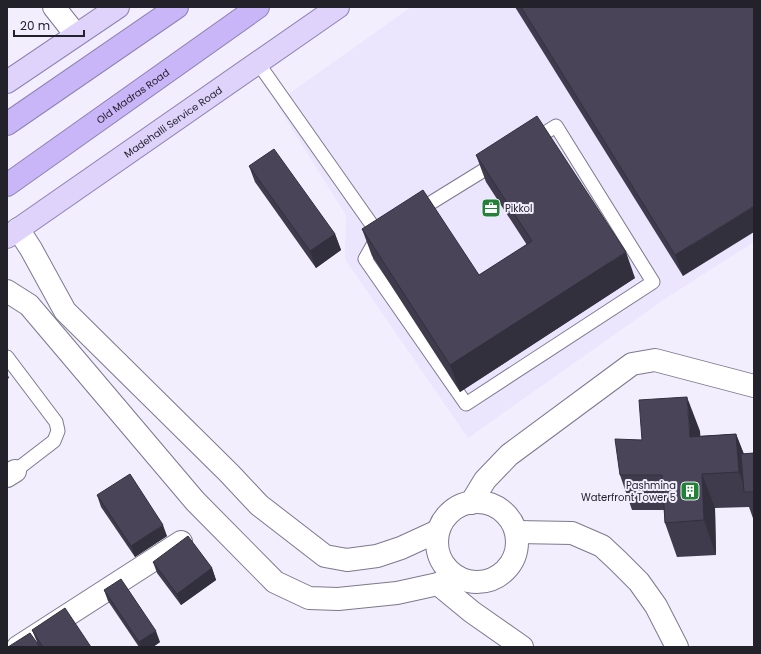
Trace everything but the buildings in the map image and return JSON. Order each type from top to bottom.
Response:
[{"type":"highway","points":[[7,124],[177,7]]},
{"type":"highway","name":"Old Madras Road","points":[[7,185],[258,7]]},
{"type":"main road","points":[[7,82],[118,7]]},
{"type":"main road","name":"Madehalli Service Road","points":[[13,233],[338,7]]},
{"type":"street","points":[[54,7],[76,35]]},
{"type":"street","points":[[13,233],[31,249],[65,311],[229,473],[259,505],[325,556],[347,560],[377,556],[401,548],[438,531]]},
{"type":"street","points":[[7,291],[29,305],[195,501],[275,582],[309,598],[338,599],[397,593],[447,581],[483,581],[496,577],[507,570],[513,560],[518,545],[517,532],[511,520],[502,510],[490,504],[477,501],[464,503],[452,510],[443,519],[438,531],[437,545],[440,558],[447,569],[447,581],[472,612],[522,647]]},
{"type":"street","points":[[471,503],[485,480],[509,455],[632,364],[655,360],[754,386]]},
{"type":"street","points":[[517,532],[572,533],[602,546],[639,582],[656,606],[678,647]]},
{"type":"street","points":[[18,647],[181,542]]},
{"type":"lane","points":[[258,63],[379,235]]},
{"type":"lane","points":[[393,226],[379,235],[365,259],[466,404],[653,282],[556,126],[522,147]]},
{"type":"lane","points":[[407,218],[509,155]]},
{"type":"lane","points":[[7,356],[56,422],[58,431],[54,441],[11,473]]},
{"type":"shaded area","points":[[411,7],[754,7],[754,242],[666,298],[468,438],[345,259],[346,215],[276,103]]},
{"type":"place","name":"Pikkol","points":[[491,208]]},
{"type":"place","name":"Pashmina Waterfront Tower 5","points":[[690,491]]}]
